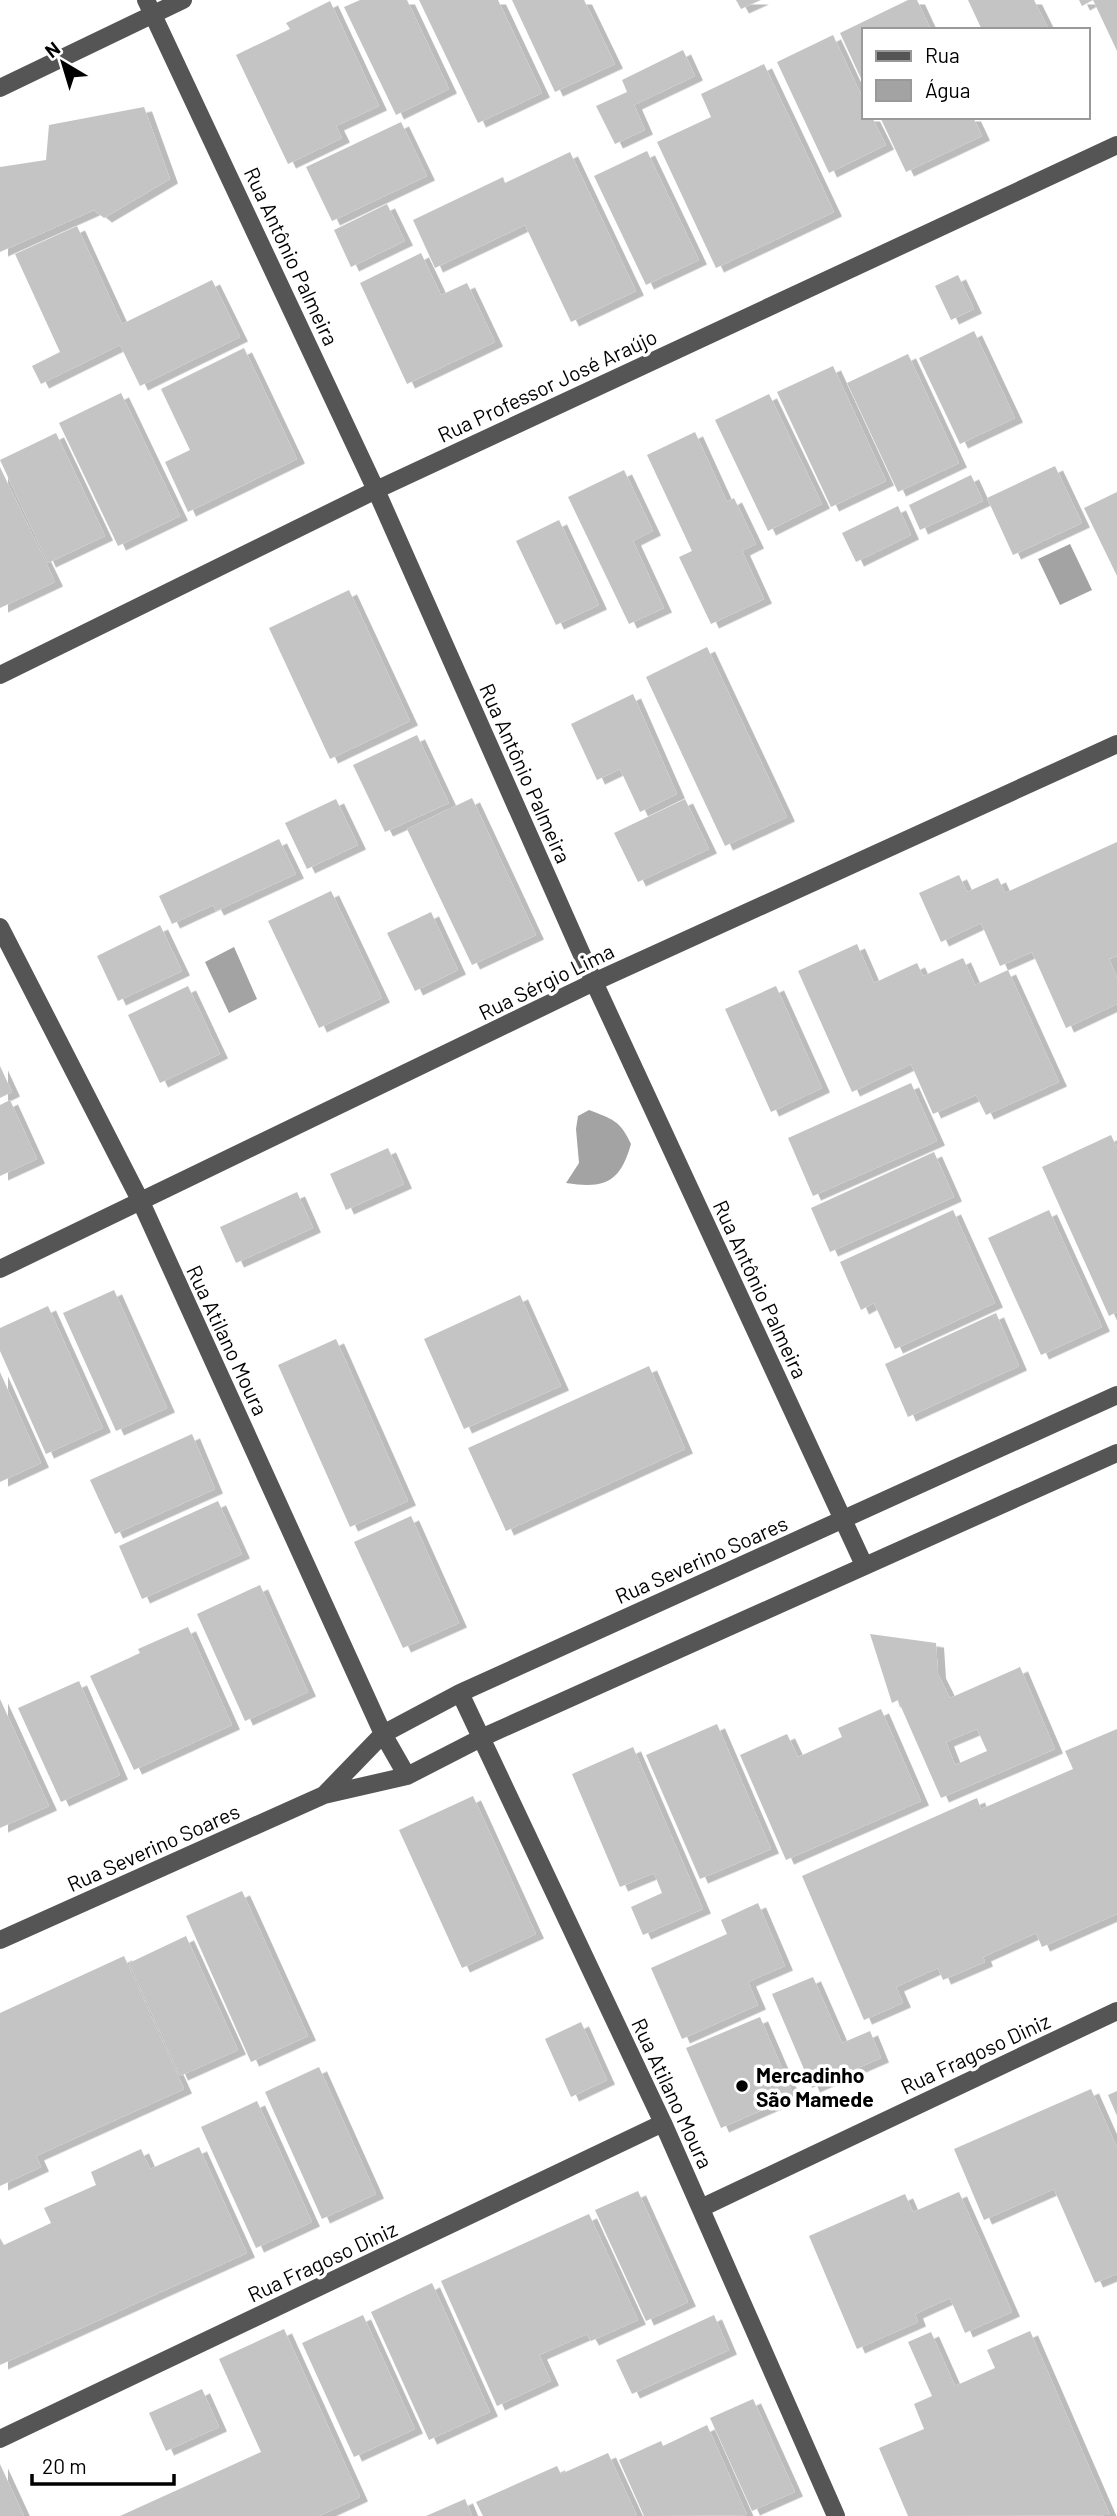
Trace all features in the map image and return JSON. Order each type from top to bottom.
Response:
[{"type":"street","points":[[0,88],[149,7],[183,0]]},
{"type":"street","name":"Rua Antônio Palmeira","points":[[149,7],[376,490],[594,982],[864,1565]]},
{"type":"street","name":"Rua Professor José Araújo","points":[[0,675],[376,490],[1117,145]]},
{"type":"street","name":"Rua Sérgio Lima","points":[[0,1269],[594,982],[1117,744]]},
{"type":"street","name":"Rua Atilano Moura","points":[[0,927],[141,1202],[383,1734],[407,1776]]},
{"type":"street","name":"Rua Severino Soares","points":[[324,1795],[383,1734],[460,1693],[1117,1395]]},
{"type":"street","name":"Rua Severino Soares","points":[[0,1940],[324,1795],[407,1776],[481,1738],[1117,1453]]},
{"type":"street","name":"Rua Atilano Moura","points":[[460,1693],[663,2123],[836,2516]]},
{"type":"street","name":"Rua Fragoso Diniz","points":[[701,2208],[1117,2011]]},
{"type":"street","name":"Rua Fragoso Diniz","points":[[0,2439],[663,2123]]},
{"type":"water","points":[[1070,544],[1092,590],[1060,605],[1038,559]]},
{"type":"water","points":[[234,947],[257,999],[229,1013],[205,962]]},
{"type":"water","points":[[589,1110],[614,1121],[623,1130],[631,1144],[627,1157],[616,1175],[609,1180],[591,1185],[566,1183],[579,1163],[576,1129],[578,1116]]},
{"type":"building","points":[[360,0],[407,0],[449,89],[396,115],[344,7]]},
{"type":"building","points":[[419,0],[498,0],[542,93],[478,123]]},
{"type":"building","points":[[512,0],[584,0],[615,64],[555,92]]},
{"type":"building","points":[[736,0],[761,0],[741,9]]},
{"type":"building","points":[[908,0],[917,0],[930,28],[862,28],[862,81],[840,33]]},
{"type":"building","points":[[968,0],[1034,0],[1048,28],[981,28]]},
{"type":"building","points":[[1079,0],[1093,0],[1082,6]]},
{"type":"building","points":[[1093,0],[1117,0],[1117,51]]},
{"type":"building","points":[[330,1],[379,106],[336,126],[342,138],[288,164],[236,55],[290,29],[286,23]]},
{"type":"building","points":[[833,35],[862,97],[862,119],[873,119],[886,145],[829,173],[777,62]]},
{"type":"building","points":[[683,50],[695,76],[634,105],[645,130],[615,144],[596,106],[627,92],[622,80]]},
{"type":"building","points":[[764,64],[834,212],[716,268],[657,142],[711,117],[701,94]]},
{"type":"building","points":[[144,107],[170,179],[104,218],[94,210],[0,252],[0,167],[46,160],[49,125]]},
{"type":"building","points":[[881,119],[974,119],[982,136],[906,172]]},
{"type":"building","points":[[401,122],[427,176],[332,221],[306,167]]},
{"type":"building","points":[[647,151],[699,260],[646,285],[594,176]]},
{"type":"building","points":[[570,152],[636,291],[571,322],[525,225],[435,268],[413,220],[503,177],[505,183]]},
{"type":"building","points":[[387,204],[405,241],[351,267],[334,230]]},
{"type":"building","points":[[77,226],[122,324],[212,280],[240,337],[140,386],[120,345],[41,384],[32,366],[60,352],[15,254]]},
{"type":"building","points":[[421,253],[441,295],[467,283],[495,342],[407,384],[360,283]]},
{"type":"building","points":[[958,275],[974,309],[951,320],[935,286]]},
{"type":"building","points":[[974,331],[1015,418],[960,444],[919,358]]},
{"type":"building","points":[[244,348],[297,459],[188,512],[165,462],[190,450],[161,389]]},
{"type":"building","points":[[908,354],[959,463],[898,492],[847,383]]},
{"type":"building","points":[[833,366],[886,481],[831,507],[777,392]]},
{"type":"building","points":[[121,393],[180,516],[118,546],[59,423]]},
{"type":"building","points":[[769,394],[822,504],[768,531],[715,420]]},
{"type":"building","points":[[695,432],[727,502],[734,498],[756,544],[742,551],[764,599],[711,624],[679,557],[692,551],[647,455]]},
{"type":"building","points":[[56,433],[105,536],[48,563],[0,460]]},
{"type":"building","points":[[1055,466],[1082,523],[1013,555],[987,498]]},
{"type":"building","points":[[0,467],[55,582],[0,608]]},
{"type":"building","points":[[624,470],[653,531],[633,541],[664,608],[629,624],[568,497]]},
{"type":"building","points":[[971,475],[983,501],[920,530],[909,505]]},
{"type":"building","points":[[1117,492],[1117,576],[1084,508]]},
{"type":"building","points":[[898,506],[911,535],[856,562],[842,533]]},
{"type":"building","points":[[559,520],[599,605],[556,625],[516,541]]},
{"type":"building","points":[[349,590],[410,721],[330,759],[269,628]]},
{"type":"building","points":[[707,647],[787,817],[725,846],[646,677]]},
{"type":"building","points":[[633,694],[677,794],[640,812],[620,769],[597,780],[571,724]]},
{"type":"building","points":[[417,735],[449,803],[385,832],[353,765]]},
{"type":"building","points":[[472,798],[536,935],[472,965],[407,829]]},
{"type":"building","points":[[336,799],[358,845],[307,869],[285,823]]},
{"type":"building","points":[[685,799],[709,849],[638,882],[614,833]]},
{"type":"building","points":[[279,839],[296,874],[216,911],[213,905],[172,924],[159,896]]},
{"type":"building","points":[[1117,842],[1117,956],[1109,959],[1117,978],[1117,1004],[1066,1028],[1032,952],[1000,966],[981,923],[941,942],[919,893],[959,875],[967,892],[998,878],[1005,893]]},
{"type":"building","points":[[331,891],[382,998],[319,1028],[268,921]]},
{"type":"building","points":[[431,912],[458,970],[415,991],[387,933]]},
{"type":"building","points":[[160,925],[182,971],[118,1001],[97,956]]},
{"type":"building","points":[[857,944],[874,983],[917,963],[923,976],[963,958],[975,985],[1008,970],[1059,1082],[986,1115],[976,1095],[933,1114],[911,1064],[852,1092],[798,971]]},
{"type":"building","points":[[188,986],[220,1054],[160,1083],[128,1015]]},
{"type":"building","points":[[776,986],[822,1088],[771,1112],[725,1009]]},
{"type":"building","points":[[0,1066],[12,1092],[0,1098]]},
{"type":"building","points":[[911,1083],[937,1141],[813,1196],[788,1138]]},
{"type":"building","points":[[10,1100],[37,1159],[0,1176],[0,1105]]},
{"type":"building","points":[[1111,1135],[1117,1148],[1117,1312],[1109,1316],[1042,1167]]},
{"type":"building","points":[[388,1148],[404,1184],[346,1210],[330,1174]]},
{"type":"building","points":[[934,1152],[954,1197],[830,1252],[811,1208]]},
{"type":"building","points":[[297,1192],[313,1228],[236,1263],[220,1227]]},
{"type":"building","points":[[953,1210],[995,1303],[895,1349],[874,1303],[861,1310],[840,1262]]},
{"type":"building","points":[[1049,1210],[1102,1327],[1041,1355],[988,1238]]},
{"type":"building","points":[[114,1290],[167,1408],[116,1431],[63,1313]]},
{"type":"building","points":[[520,1295],[561,1386],[464,1429],[424,1339]]},
{"type":"building","points":[[48,1306],[103,1428],[46,1454],[0,1351],[0,1328]]},
{"type":"building","points":[[996,1313],[1019,1366],[908,1417],[885,1364]]},
{"type":"building","points":[[336,1339],[408,1501],[350,1527],[278,1365]]},
{"type":"building","points":[[649,1366],[685,1449],[506,1531],[468,1448]]},
{"type":"building","points":[[0,1372],[41,1463],[0,1482]]},
{"type":"building","points":[[192,1434],[215,1489],[115,1534],[90,1480]]},
{"type":"building","points":[[218,1501],[242,1554],[142,1599],[119,1546]]},
{"type":"building","points":[[411,1516],[459,1623],[403,1648],[354,1542]]},
{"type":"building","points":[[260,1585],[308,1692],[245,1721],[197,1614]]},
{"type":"building","points":[[188,1627],[232,1725],[134,1770],[90,1676],[140,1653],[138,1649]]},
{"type":"building","points":[[870,1634],[936,1643],[938,1674],[950,1698],[1020,1667],[1055,1749],[941,1798],[898,1700],[892,1703]],"holes":[[[977,1729],[987,1751],[955,1765],[946,1742]]]},
{"type":"building","points":[[79,1681],[120,1775],[61,1802],[18,1708]]},
{"type":"building","points":[[0,1699],[49,1806],[0,1828]]},
{"type":"building","points":[[881,1709],[921,1801],[786,1860],[740,1755],[787,1734],[798,1757],[842,1737],[838,1728]]},
{"type":"building","points":[[717,1724],[771,1849],[700,1879],[646,1755]]},
{"type":"building","points":[[1117,1729],[1117,1914],[1042,1947],[1036,1933],[983,1957],[985,1962],[943,1980],[938,1968],[896,1987],[903,2003],[864,2020],[802,1876],[977,1798],[981,1809],[1073,1769],[1065,1751]]},
{"type":"building","points":[[633,1747],[703,1909],[643,1935],[631,1907],[662,1893],[654,1873],[620,1887],[572,1774]]},
{"type":"building","points":[[473,1796],[536,1934],[462,1968],[399,1830]]},
{"type":"building","points":[[242,1891],[308,2036],[251,2062],[186,1916]]},
{"type":"building","points":[[758,1903],[785,1966],[748,1982],[758,2005],[682,2039],[651,1968],[727,1934],[721,1920]]},
{"type":"building","points":[[186,1936],[238,2050],[180,2076],[129,1963]]},
{"type":"building","points":[[124,1956],[184,2089],[36,2156],[41,2167],[0,2186],[0,2013]]},
{"type":"building","points":[[813,1977],[842,2043],[870,2031],[881,2058],[812,2088],[772,1994]]},
{"type":"building","points":[[760,2017],[794,2096],[721,2128],[686,2048]]},
{"type":"building","points":[[581,2022],[607,2080],[571,2097],[545,2039]]},
{"type":"building","points":[[319,2067],[376,2194],[322,2219],[265,2092]]},
{"type":"building","points":[[1091,2089],[1117,2148],[1117,2274],[1095,2283],[1054,2189],[984,2220],[954,2149]]},
{"type":"building","points":[[1117,2091],[1117,2116],[1108,2095]]},
{"type":"building","points":[[257,2101],[312,2222],[256,2248],[201,2127]]},
{"type":"building","points":[[199,2147],[247,2253],[0,2365],[0,2238],[4,2245],[51,2223],[44,2208],[96,2185],[91,2172],[141,2149],[150,2169]]},
{"type":"building","points":[[638,2191],[688,2302],[646,2321],[595,2210]]},
{"type":"building","points":[[959,2192],[1012,2312],[965,2333],[950,2298],[915,2314],[918,2322],[857,2349],[809,2236],[905,2194],[913,2212]]},
{"type":"building","points":[[589,2214],[638,2320],[591,2341],[587,2334],[539,2355],[551,2381],[497,2406],[441,2281]]},
{"type":"building","points":[[432,2283],[490,2412],[429,2440],[371,2312]]},
{"type":"building","points":[[363,2315],[415,2429],[354,2457],[302,2343]]},
{"type":"building","points":[[714,2315],[729,2350],[632,2394],[616,2360]]},
{"type":"building","points":[[284,2329],[360,2497],[319,2516],[120,2516],[261,2452],[219,2359]]},
{"type":"building","points":[[1030,2331],[1110,2515],[908,2516],[879,2448],[924,2429],[914,2404],[932,2396],[908,2342],[931,2332],[955,2386],[995,2368],[987,2350]]},
{"type":"building","points":[[202,2389],[219,2427],[166,2451],[149,2413]]},
{"type":"building","points":[[753,2399],[795,2492],[752,2511],[710,2418]]},
{"type":"building","points":[[707,2425],[747,2515],[644,2516],[619,2460],[661,2441],[663,2446]]},
{"type":"building","points":[[608,2453],[637,2516],[483,2516],[476,2502],[557,2466],[561,2474]]},
{"type":"building","points":[[0,2464],[17,2501],[24,2516],[0,2516]]},
{"type":"building","points":[[465,2499],[472,2516],[426,2516]]},
{"type":"place","name":"Mercadinho São Mamede","points":[[742,2086]]}]
